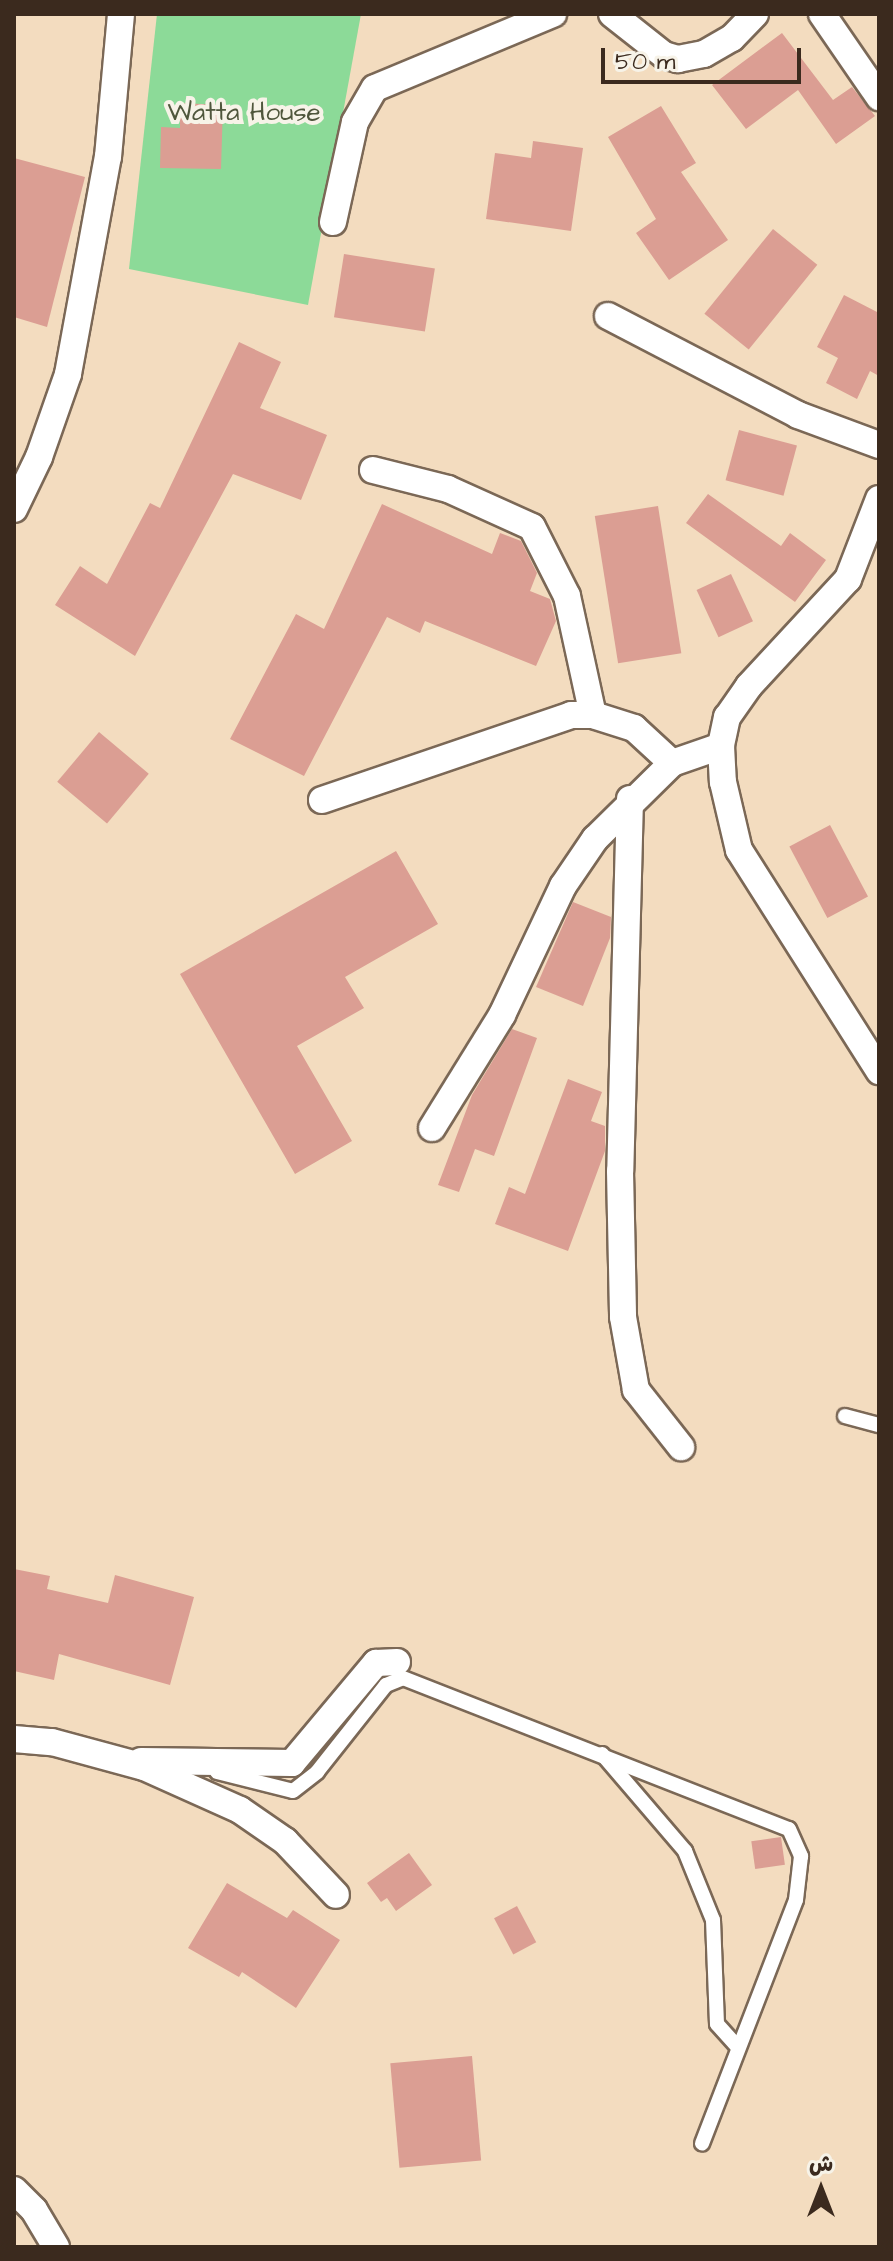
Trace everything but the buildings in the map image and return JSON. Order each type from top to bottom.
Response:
[{"type":"street","points":[[14,509],[39,457],[68,374],[108,157],[121,14]]},
{"type":"street","points":[[333,222],[355,122],[375,88],[553,14]]},
{"type":"street","points":[[612,14],[664,55],[678,59],[693,58],[723,43],[755,14]]},
{"type":"street","points":[[822,14],[879,97]]},
{"type":"street","points":[[608,316],[798,415],[879,445]]},
{"type":"street","points":[[373,470],[448,489],[532,527],[567,596],[593,715]]},
{"type":"street","points":[[879,499],[848,579],[749,686],[727,717],[721,746],[723,782],[739,850],[879,1071]]},
{"type":"street","points":[[322,800],[542,720],[593,715],[634,728],[672,763]]},
{"type":"street","points":[[432,1128],[502,1015],[563,886],[630,799],[672,763],[721,746]]},
{"type":"street","points":[[630,799],[620,1171],[623,1317],[636,1390],[681,1447]]},
{"type":"street","points":[[135,1764],[292,1763],[376,1663],[397,1662]]},
{"type":"street","points":[[14,1739],[52,1742],[135,1764],[240,1810],[285,1841],[336,1895]]},
{"type":"street","points":[[14,2190],[34,2210],[56,2247]]},
{"type":"lane","points":[[845,1416],[879,1425]]},
{"type":"lane","points":[[135,1764],[226,1773],[293,1791],[317,1772],[386,1685],[403,1678],[789,1829],[801,1856],[796,1900],[702,2143]]},
{"type":"lane","points":[[602,1754],[685,1851],[713,1920],[717,2024],[738,2047]]},
{"type":"green space","name":"Watta House","points":[[157,14],[361,14],[308,305],[129,269]]}]
